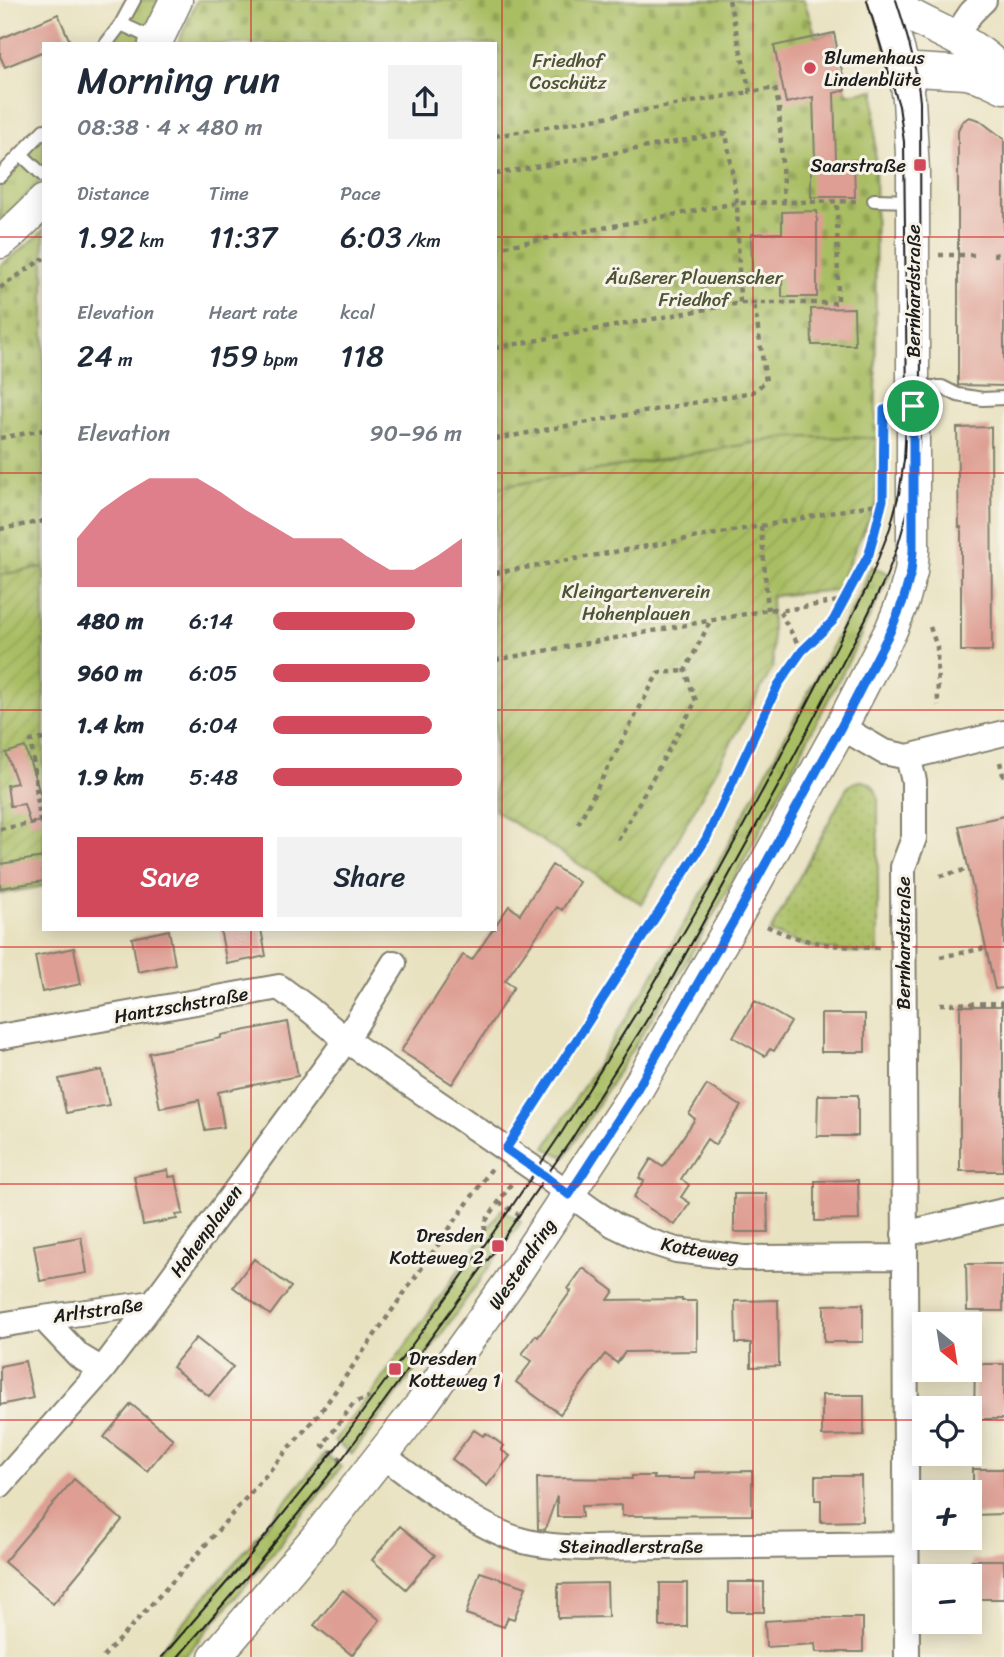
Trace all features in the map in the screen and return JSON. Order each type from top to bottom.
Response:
[{"type":"street","points":[[156,42],[176,0]]},
{"type":"street","points":[[885,0],[975,50],[1004,75]]},
{"type":"street","name":"Bernhardstraße","points":[[841,727],[891,630],[911,572],[913,201],[909,99],[905,73],[885,0]]},
{"type":"street","points":[[954,38],[971,13],[985,0]]},
{"type":"street","points":[[905,73],[916,70],[967,73],[1004,87]]},
{"type":"street","points":[[0,242],[42,203]]},
{"type":"street","points":[[841,727],[884,752],[908,757],[1004,733]]},
{"type":"street","name":"Westendring","points":[[215,1657],[318,1536],[422,1404],[569,1195],[632,1098],[841,727]]},
{"type":"street","name":"Bernhardstraße","points":[[907,1657],[902,867],[914,838],[914,781],[908,757]]},
{"type":"street","name":"Hohenplauen","points":[[0,1485],[102,1370],[153,1303],[346,1040],[394,963]]},
{"type":"street","name":"Hantzschstraße","points":[[0,1037],[279,987],[346,1040]]},
{"type":"street","name":"Kotteweg","points":[[346,1040],[614,1225],[676,1250],[744,1258],[904,1246],[1004,1211]]},
{"type":"street","name":"Arltstraße","points":[[0,1325],[153,1303]]},
{"type":"street","name":"Arltstraße","points":[[43,1318],[79,1356],[102,1370]]},
{"type":"street","name":"Steinadlerstraße","points":[[382,1455],[491,1528],[520,1540],[552,1546],[584,1548],[906,1544]]},
{"type":"lane","points":[[108,42],[134,0]]},
{"type":"lane","points":[[121,24],[156,42]]},
{"type":"lane","points":[[0,176],[42,132]]},
{"type":"lane","points":[[21,154],[42,174]]},
{"type":"lane","points":[[874,200],[913,201]]},
{"type":"lane","points":[[913,387],[942,387],[958,395],[983,399],[1004,398]]},
{"type":"path","points":[[729,0],[750,92]]},
{"type":"path","points":[[497,136],[775,88],[779,107],[784,203]]},
{"type":"path","points":[[497,174],[726,133],[737,203],[740,303]]},
{"type":"path","points":[[497,248],[737,203],[874,200]]},
{"type":"path","points":[[497,348],[740,303],[838,303],[837,202]]},
{"type":"path","points":[[993,255],[1004,254]]},
{"type":"path","points":[[936,256],[976,255]]},
{"type":"path","points":[[0,288],[42,259]]},
{"type":"path","points":[[497,439],[752,392],[765,382],[754,303]]},
{"type":"path","points":[[0,438],[42,430]]},
{"type":"path","points":[[103,1657],[195,1557],[322,1410],[506,1149],[706,839],[778,685],[802,651],[833,621],[846,599],[869,554],[883,500],[876,504],[761,526],[497,573]]},
{"type":"path","points":[[0,529],[42,521]]},
{"type":"path","points":[[761,526],[768,610]]},
{"type":"path","points":[[497,660],[773,609],[779,611],[846,599]]},
{"type":"path","points":[[779,611],[802,651]]},
{"type":"path","points":[[618,840],[696,701],[685,671],[710,621]]},
{"type":"path","points":[[930,627],[937,647],[938,706]]},
{"type":"path","points":[[578,824],[658,673],[685,671]]},
{"type":"path","points":[[0,829],[40,822],[31,741],[42,739]]},
{"type":"path","points":[[1000,762],[1004,779]]},
{"type":"path","points":[[940,876],[969,869]]},
{"type":"path","points":[[767,926],[807,942],[872,948]]},
{"type":"path","points":[[940,957],[986,948]]},
{"type":"path","points":[[940,1004],[1004,1003]]},
{"type":"path","points":[[485,1231],[485,1222],[499,1202]]},
{"type":"path","points":[[349,1465],[323,1445],[354,1404],[369,1397]]},
{"type":"green space","points":[[138,0],[159,0],[139,42],[107,42]]},
{"type":"green space","name":"Äußerer Plauenscher Friedhof","points":[[197,0],[804,0],[816,36],[834,33],[847,94],[875,90],[876,438],[788,437],[497,488],[497,42],[179,42]]},
{"type":"green space","points":[[42,132],[42,179],[0,219],[0,176]]},
{"type":"green space","points":[[42,231],[42,567],[0,575],[0,266]]},
{"type":"green space","name":"Kleingartenverein Hohenplauen","points":[[788,437],[876,438],[876,504],[836,590],[771,596],[773,667],[642,904],[497,812],[497,488]]},
{"type":"green space","points":[[871,566],[890,574],[849,660],[738,872],[677,978],[565,1157],[545,1148],[706,886],[807,695]]},
{"type":"green space","points":[[42,567],[42,886],[0,894],[0,575]]},
{"type":"green space","points":[[860,781],[872,785],[878,797],[878,954],[805,946],[770,932],[847,788]]},
{"type":"green space","points":[[502,1209],[521,1222],[352,1454],[334,1441],[369,1397]]},
{"type":"green space","points":[[325,1454],[341,1467],[259,1570],[184,1657],[154,1657],[242,1554]]},
{"type":"building","points":[[58,14],[70,42],[42,42],[42,52],[5,67],[0,56],[0,39]]},
{"type":"building","points":[[834,33],[846,90],[834,93],[836,160],[854,160],[855,197],[811,197],[811,160],[815,160],[813,97],[786,103],[774,46]]},
{"type":"building","points":[[969,117],[979,120],[1004,139],[1004,386],[958,385],[958,130],[962,122]]},
{"type":"building","points":[[817,211],[817,297],[782,297],[782,277],[752,277],[751,234],[782,233],[782,212]]},
{"type":"building","points":[[854,308],[855,345],[812,345],[811,309]]},
{"type":"building","points":[[991,427],[992,651],[961,651],[961,527],[957,428]]},
{"type":"building","points":[[25,747],[42,799],[42,821],[30,824],[24,804],[10,806],[7,785],[17,783],[6,753]]},
{"type":"building","points":[[1004,816],[1004,988],[995,989],[959,826]]},
{"type":"building","points":[[42,857],[42,881],[0,888],[0,864]]},
{"type":"building","points":[[552,865],[579,882],[562,910],[557,907],[505,981],[514,987],[452,1084],[401,1051],[463,955],[472,960],[492,931],[497,931],[497,923],[509,906],[520,914]]},
{"type":"building","points":[[169,931],[175,964],[138,972],[132,938]]},
{"type":"building","points":[[220,931],[261,931],[266,956],[227,964]]},
{"type":"building","points":[[74,948],[81,984],[42,992],[35,956]]},
{"type":"building","points":[[755,1001],[791,1022],[774,1051],[770,1049],[765,1056],[733,1037]]},
{"type":"building","points":[[960,1006],[1003,1006],[1003,1171],[960,1171]]},
{"type":"building","points":[[821,1014],[865,1014],[865,1052],[821,1052]]},
{"type":"building","points":[[288,1022],[298,1076],[218,1092],[224,1127],[205,1130],[199,1100],[160,1108],[149,1053]]},
{"type":"building","points":[[102,1070],[109,1105],[66,1113],[59,1079]]},
{"type":"building","points":[[707,1085],[741,1106],[715,1145],[707,1139],[681,1179],[689,1185],[681,1197],[690,1203],[675,1225],[633,1198],[644,1181],[639,1178],[651,1159],[663,1167],[695,1119],[689,1114]]},
{"type":"building","points":[[818,1095],[858,1095],[858,1136],[817,1136]]},
{"type":"building","points":[[168,1170],[169,1177],[176,1176],[183,1214],[176,1215],[177,1219],[143,1225],[134,1176]]},
{"type":"building","points":[[858,1180],[859,1220],[815,1221],[815,1181]]},
{"type":"building","points":[[734,1194],[767,1194],[768,1232],[734,1232]]},
{"type":"building","points":[[81,1237],[87,1273],[40,1281],[34,1245]]},
{"type":"building","points":[[254,1259],[291,1287],[270,1315],[233,1287]]},
{"type":"building","points":[[966,1264],[1003,1264],[1003,1311],[967,1311]]},
{"type":"building","points":[[583,1268],[614,1291],[608,1300],[697,1301],[697,1351],[625,1352],[617,1363],[605,1354],[560,1414],[516,1382],[532,1361],[522,1354],[536,1335],[538,1337],[571,1291],[568,1289]]},
{"type":"building","points":[[778,1300],[779,1366],[751,1367],[751,1343],[736,1343],[735,1301]]},
{"type":"building","points":[[863,1304],[863,1342],[824,1342],[824,1305]]},
{"type":"building","points":[[196,1338],[233,1367],[209,1396],[172,1367]]},
{"type":"building","points":[[25,1361],[33,1398],[0,1405],[0,1366]]},
{"type":"building","points":[[982,1364],[1004,1364],[1004,1419],[982,1419],[982,1396],[974,1396],[975,1382],[982,1382]]},
{"type":"building","points":[[822,1395],[864,1395],[864,1435],[822,1436]]},
{"type":"building","points":[[131,1404],[173,1439],[147,1471],[104,1437]]},
{"type":"building","points":[[474,1430],[483,1436],[486,1433],[504,1446],[501,1450],[510,1456],[487,1486],[452,1459]]},
{"type":"building","points":[[973,1469],[1004,1469],[1004,1514],[982,1515],[982,1480],[973,1480]]},
{"type":"building","points":[[752,1471],[752,1515],[622,1516],[622,1505],[581,1506],[582,1517],[557,1517],[557,1496],[545,1530],[538,1529],[537,1478],[632,1479],[632,1476],[654,1476],[654,1479],[695,1479],[695,1472]]},
{"type":"building","points":[[815,1476],[861,1476],[862,1521],[821,1522],[821,1500],[815,1500]]},
{"type":"building","points":[[74,1479],[122,1520],[53,1604],[4,1562]]},
{"type":"building","points":[[400,1526],[435,1555],[406,1589],[372,1560]]},
{"type":"building","points":[[972,1560],[1004,1560],[1004,1599],[982,1599],[982,1564],[972,1564]]},
{"type":"building","points":[[480,1572],[526,1587],[514,1619],[508,1617],[504,1627],[466,1614]]},
{"type":"building","points":[[728,1582],[764,1582],[764,1612],[728,1612]]},
{"type":"building","points":[[607,1583],[608,1617],[558,1618],[558,1584]]},
{"type":"building","points":[[660,1583],[687,1583],[687,1627],[660,1627]]},
{"type":"building","points":[[343,1590],[380,1620],[352,1655],[314,1625]]},
{"type":"building","points":[[863,1618],[863,1652],[816,1652],[815,1644],[766,1647],[765,1621]]},
{"type":"tram line","points":[[162,1657],[247,1559],[333,1452],[510,1209],[562,1132],[709,889],[868,585],[890,528],[899,494],[907,406],[904,142],[899,106],[867,0]]},
{"type":"tram line","points":[[178,1657],[342,1459],[498,1246],[571,1140],[673,977],[782,779],[886,577],[913,493],[921,401],[920,102],[911,50],[896,0]]},
{"type":"place","name":"Blumenhaus Lindenblüte","points":[[810,68]]},
{"type":"place","name":"Saarstraße","points":[[920,165]]},
{"type":"place","name":"Dresden Kotteweg 2","points":[[498,1246]]},
{"type":"place","name":"Dresden Kotteweg 1","points":[[395,1369]]},
{"type":"route","points":[[913,406],[911,572],[891,630],[740,910],[632,1098],[569,1195],[506,1149],[706,839],[778,685],[802,651],[833,621],[846,599],[869,554],[883,500],[884,410],[913,406]]},
{"type":"park label","name":"Friedhof Coschütz","points":[[568,71]]}]
